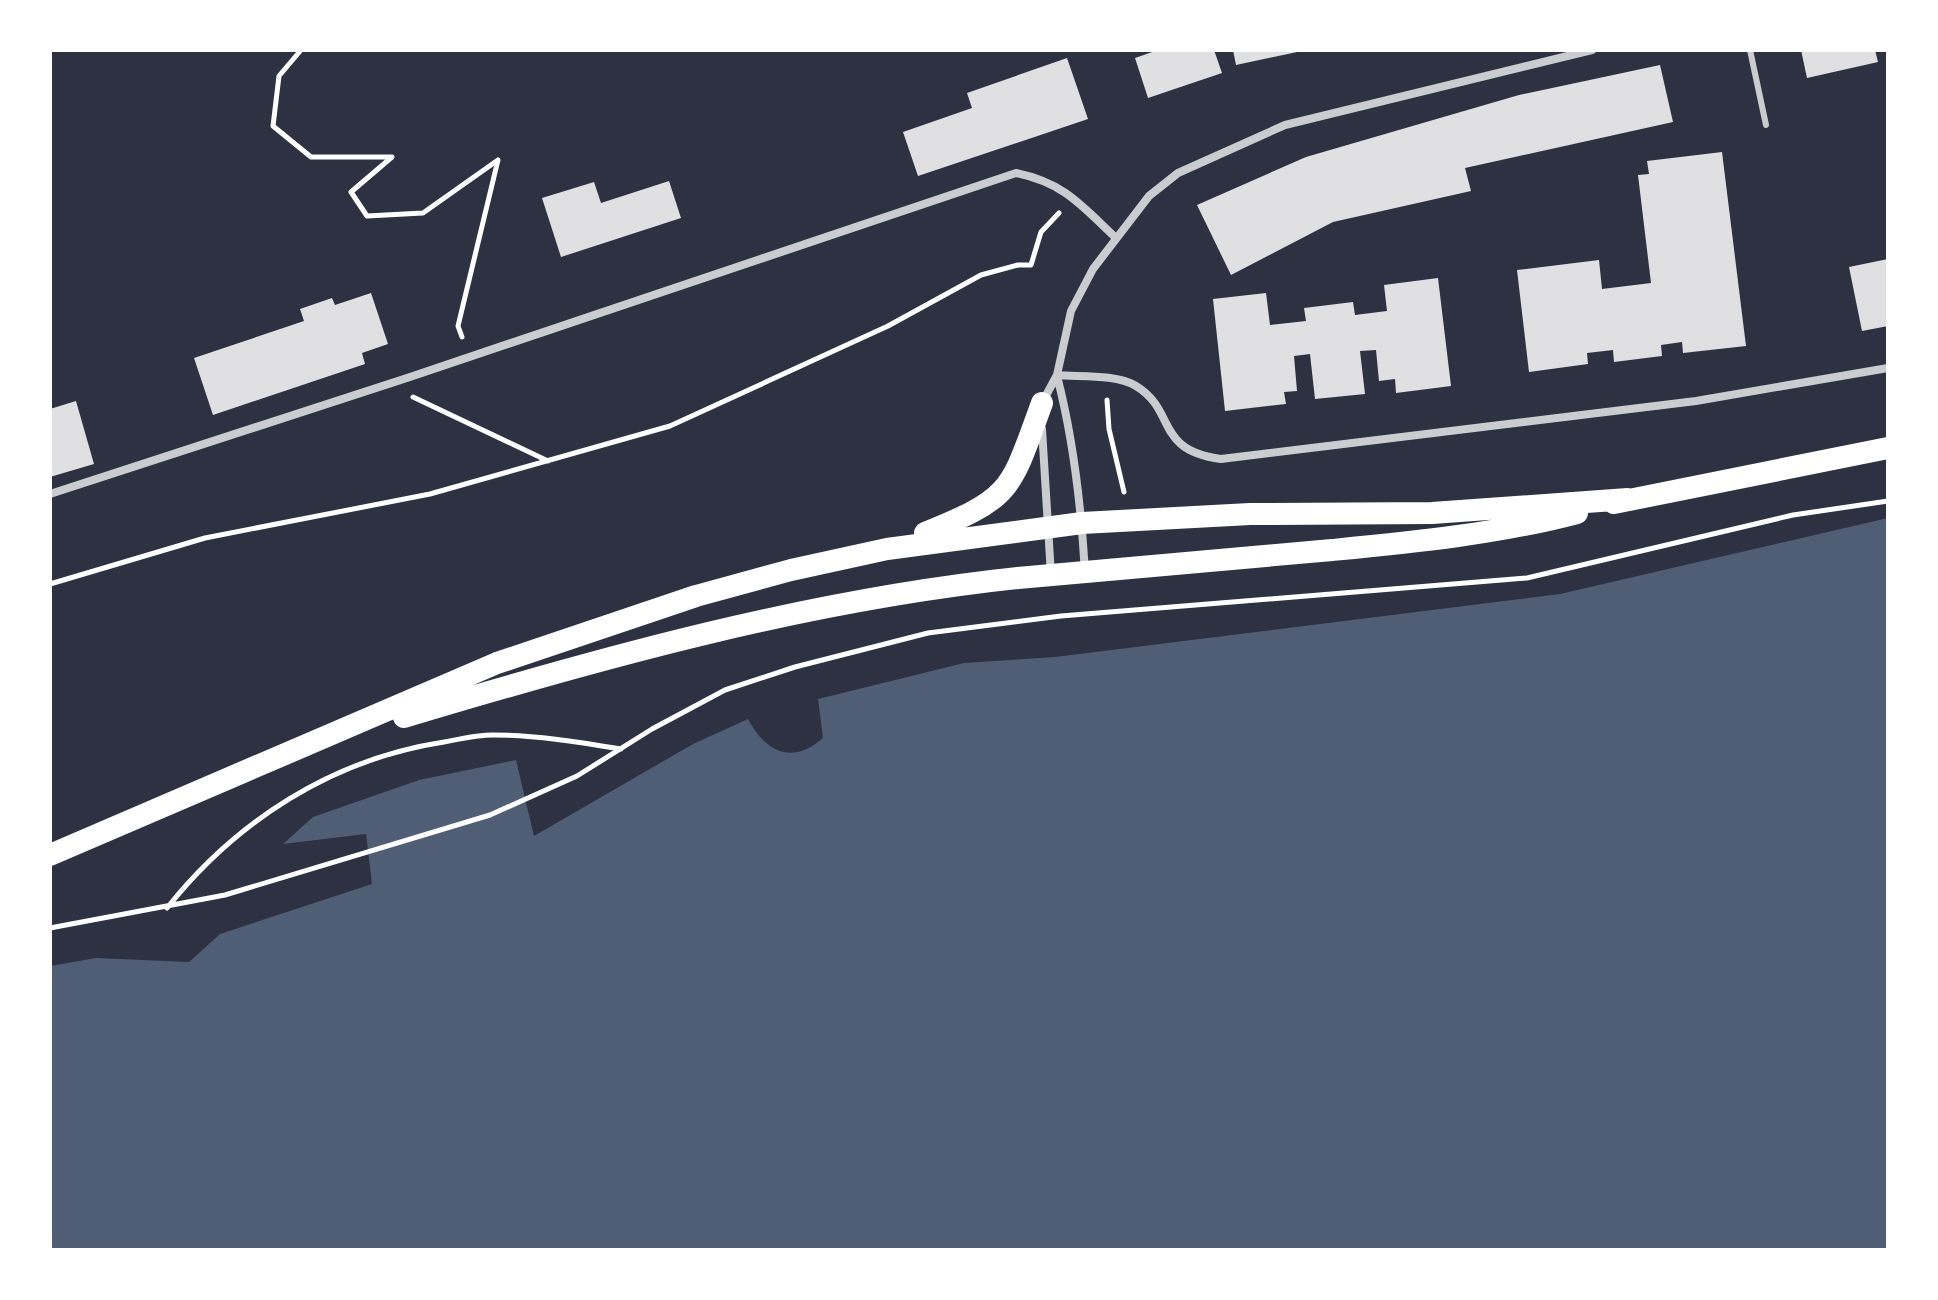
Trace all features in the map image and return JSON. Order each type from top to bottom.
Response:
[{"type":"highway","points":[[887,549],[973,514],[995,500],[1020,465],[1042,403]]},
{"type":"highway","points":[[307,746],[526,681],[685,639],[812,612],[967,585],[1394,544],[1535,523],[1628,499],[1888,448]]},
{"type":"highway","points":[[50,855],[497,663],[723,588],[887,549],[1082,523],[1250,514],[1432,513],[1628,499]]},
{"type":"street","points":[[1051,576],[1041,458],[1042,403],[1057,375],[1071,311],[1115,237],[1149,196],[1178,173],[1285,125],[1592,50]]},
{"type":"street","points":[[50,494],[1016,173],[1046,180],[1073,197],[1115,237]]},
{"type":"street","points":[[1057,375],[1106,379],[1136,386],[1154,405],[1175,439],[1195,455],[1221,459],[1696,401],[1888,368]]},
{"type":"street","points":[[1057,375],[1071,431],[1085,573]]},
{"type":"lane","points":[[1750,50],[1766,125]]},
{"type":"path","points":[[301,50],[279,76],[273,126],[311,157],[392,157],[351,192],[367,216],[423,213],[498,160],[458,326],[469,357]]},
{"type":"path","points":[[50,584],[205,538],[430,494],[670,426],[888,326],[981,275],[1018,265],[1031,265],[1041,232],[1073,197]]},
{"type":"path","points":[[1106,379],[1109,429],[1125,497]]},
{"type":"path","points":[[416,401],[549,461]]},
{"type":"path","points":[[50,928],[167,908],[267,884],[490,815],[577,776],[725,690],[795,667],[928,633],[1061,616],[1527,578],[1793,515],[1888,501]]},
{"type":"path","points":[[167,908],[196,871],[236,835],[308,786],[367,759],[418,746],[489,735],[545,737],[621,749]]},
{"type":"water","points":[[1888,518],[1888,1250],[50,1250],[50,966],[96,958],[189,962],[220,934],[372,884],[366,834],[283,844],[313,817],[419,780],[516,760],[534,836],[693,744],[748,719],[771,746],[790,753],[800,751],[823,738],[818,699],[964,663],[1055,657],[1560,594]]},
{"type":"building","points":[[1158,50],[1214,50],[1222,73],[1148,98],[1135,58]]},
{"type":"building","points":[[1233,50],[1301,50],[1302,51],[1236,65]]},
{"type":"building","points":[[1801,50],[1875,50],[1878,62],[1807,78]]},
{"type":"building","points":[[1067,58],[1088,119],[918,176],[903,132],[972,108],[967,93]]},
{"type":"building","points":[[1660,65],[1673,122],[1465,168],[1471,191],[1333,222],[1231,275],[1197,205],[1306,157],[1519,95]]},
{"type":"building","points":[[1722,152],[1746,346],[1683,353],[1682,342],[1661,345],[1662,356],[1614,362],[1613,350],[1587,353],[1588,364],[1529,372],[1517,270],[1599,260],[1602,289],[1651,283],[1638,175],[1649,174],[1647,161]]},
{"type":"building","points":[[669,181],[681,218],[561,257],[542,198],[594,182],[601,203]]},
{"type":"building","points":[[1888,259],[1888,326],[1862,331],[1849,267]]},
{"type":"building","points":[[1438,278],[1451,386],[1396,393],[1395,379],[1379,381],[1376,350],[1360,351],[1365,394],[1315,399],[1310,354],[1294,356],[1297,391],[1284,392],[1286,404],[1225,411],[1213,299],[1266,293],[1270,325],[1306,321],[1304,308],[1353,302],[1355,315],[1387,311],[1384,285]]},
{"type":"building","points":[[371,293],[388,344],[362,353],[365,364],[213,415],[194,358],[304,321],[300,309],[332,298],[335,305]]},
{"type":"building","points":[[76,401],[94,464],[50,477],[50,409]]}]
